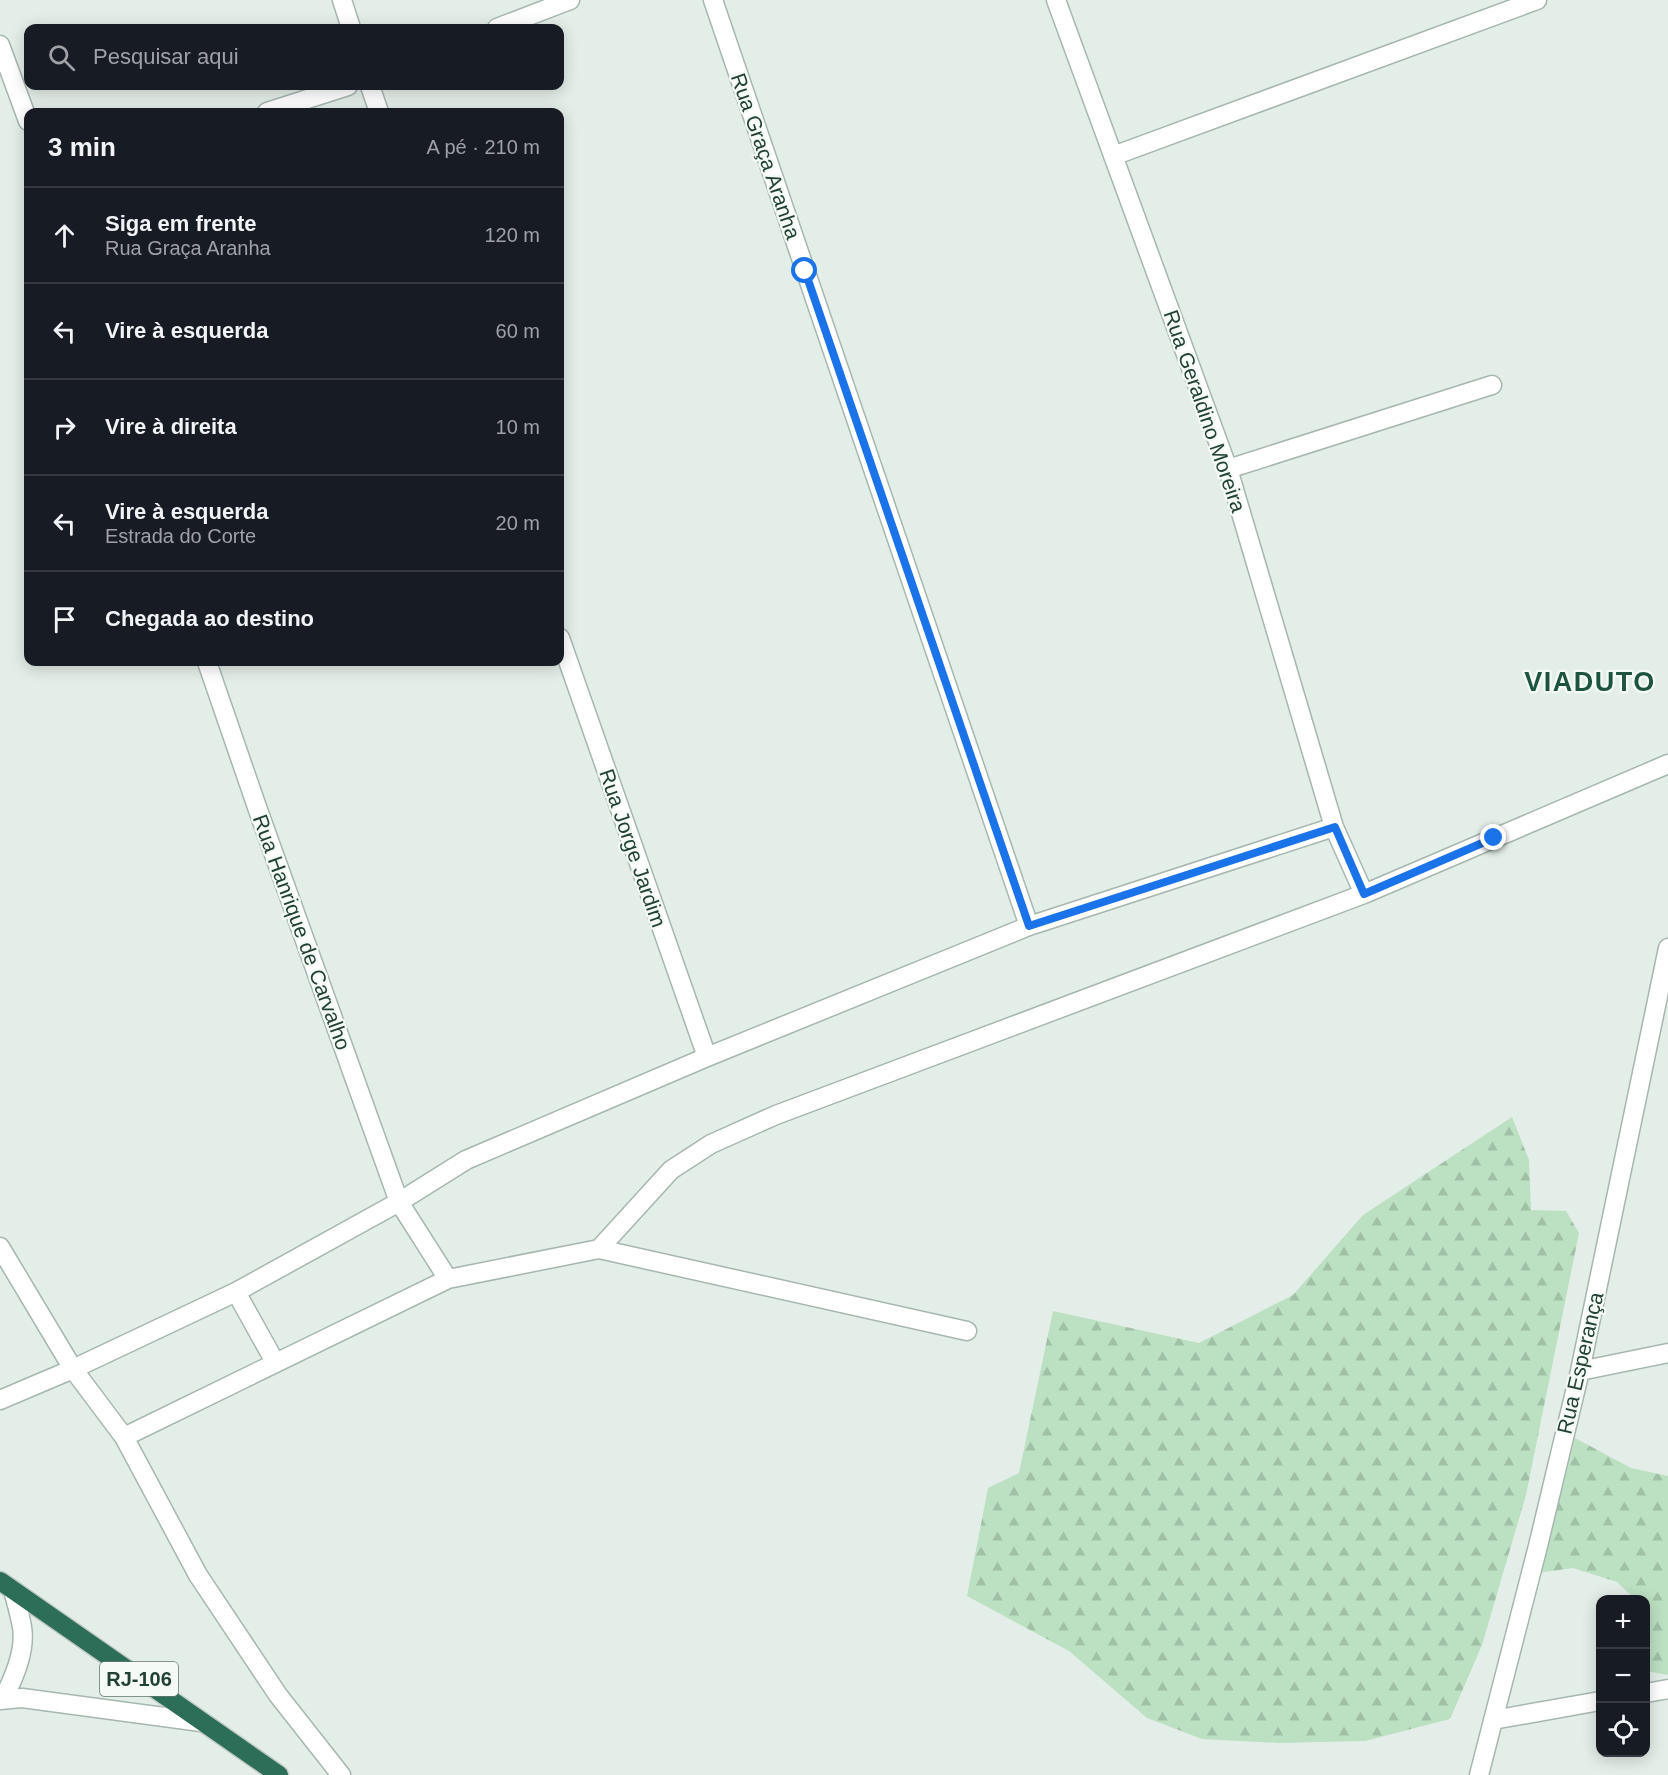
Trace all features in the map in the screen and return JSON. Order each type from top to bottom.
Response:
[{"type":"highway","name":"RJ-106","points":[[6,1586],[279,1775]]},
{"type":"street","points":[[342,0],[350,24]]},
{"type":"street","points":[[507,24],[570,0]]},
{"type":"street","name":"Rua Graça Aranha","points":[[712,0],[1029,926]]},
{"type":"street","name":"Rua Geraldino Moreira","points":[[1056,0],[1228,469],[1335,827],[1364,894]]},
{"type":"street","points":[[1113,156],[1537,0]]},
{"type":"street","points":[[0,45],[24,110]]},
{"type":"street","points":[[279,108],[336,90]]},
{"type":"street","points":[[371,90],[378,108]]},
{"type":"street","points":[[1228,469],[1492,385]]},
{"type":"street","name":"Rua Jorge Jardim","points":[[564,649],[707,1057]]},
{"type":"street","name":"Rua Hanrique de Carvalho","points":[[208,666],[399,1202],[448,1279]]},
{"type":"street","points":[[599,1250],[671,1170],[711,1144],[776,1115],[1364,894],[1668,764]]},
{"type":"street","points":[[0,1400],[73,1369],[236,1292],[399,1202],[466,1160],[707,1057],[1029,926],[1335,827]]},
{"type":"street","name":"Rua Esperança","points":[[1479,1775],[1580,1371],[1668,948]]},
{"type":"street","points":[[0,1247],[73,1369],[124,1437],[198,1575],[278,1695],[341,1775]]},
{"type":"street","points":[[124,1437],[448,1279],[599,1250],[968,1331]]},
{"type":"street","points":[[236,1292],[275,1362]]},
{"type":"street","points":[[1580,1371],[1668,1353]]},
{"type":"street","points":[[1,1699],[14,1677],[23,1640],[22,1628],[6,1586]]},
{"type":"street","points":[[1650,1692],[1668,1689]]},
{"type":"street","points":[[1,1699],[22,1698],[49,1704],[201,1722]]},
{"type":"street","points":[[1493,1720],[1596,1702]]},
{"type":"green space","points":[[1512,1117],[1529,1160],[1531,1210],[1566,1211],[1579,1233],[1526,1495],[1482,1645],[1450,1719],[1365,1741],[1279,1743],[1202,1739],[1147,1718],[1069,1651],[967,1596],[988,1488],[1019,1473],[1053,1311],[1199,1343],[1293,1295],[1363,1215]]},
{"type":"green space","points":[[1575,1438],[1631,1468],[1668,1476],[1668,1675],[1650,1672],[1650,1595],[1631,1595],[1617,1582],[1573,1568],[1537,1573]]},
{"type":"district","name":"VIADUTO","points":[[1590,682]]},
{"type":"route","points":[[805,271],[1029,926],[1335,827],[1364,894],[1494,838]]}]
